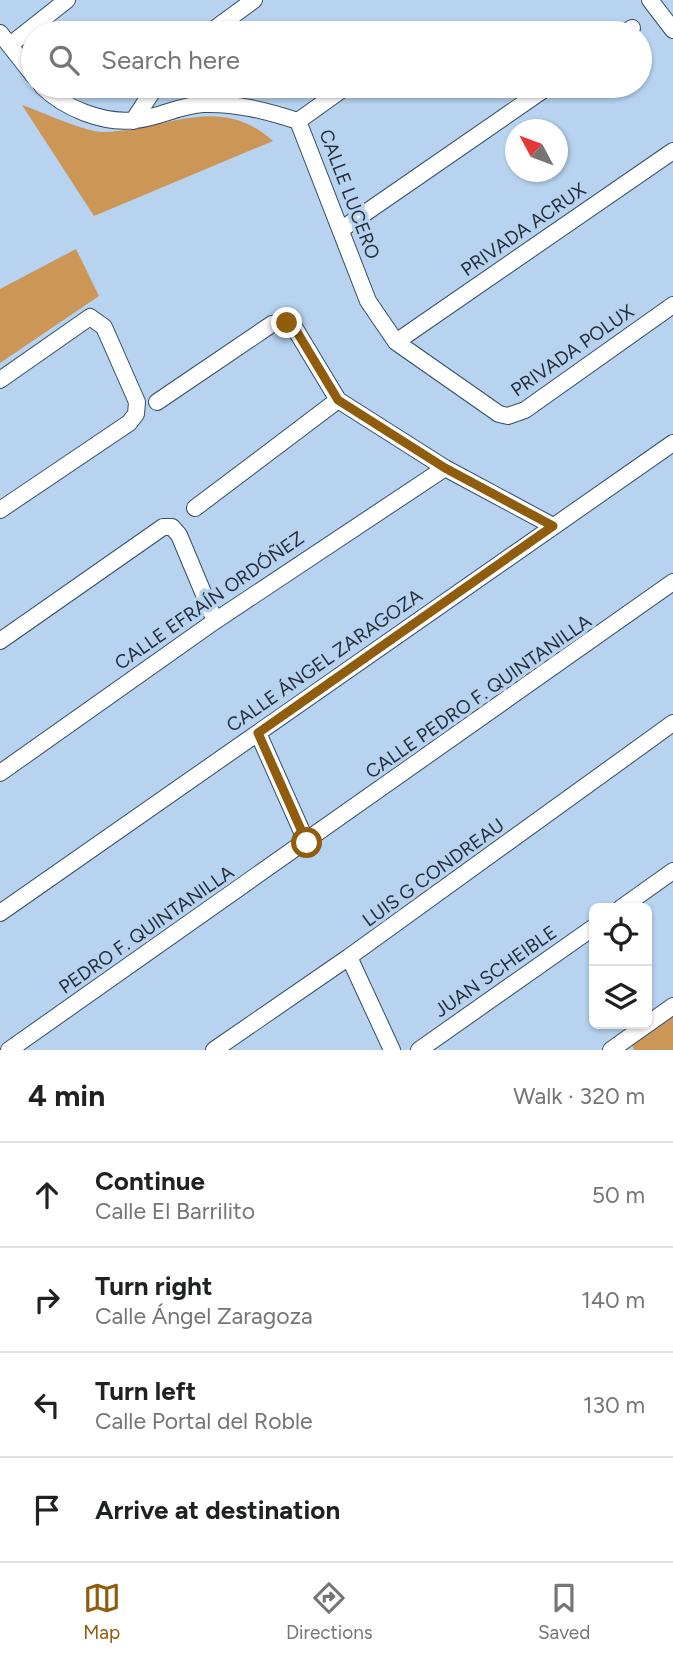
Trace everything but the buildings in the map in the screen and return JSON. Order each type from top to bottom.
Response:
[{"type":"street","points":[[34,21],[67,0]]},
{"type":"street","points":[[225,21],[254,0]]},
{"type":"street","points":[[650,0],[673,30]]},
{"type":"street","points":[[21,29],[5,39],[21,60]]},
{"type":"street","name":"CALLE LUCERO","points":[[60,98],[82,112],[134,121],[200,104],[258,109],[298,121],[368,302],[396,342],[491,410]]},
{"type":"street","points":[[134,121],[148,98]]},
{"type":"street","points":[[298,121],[330,98]]},
{"type":"street","points":[[342,229],[532,98]]},
{"type":"street","name":"PRIVADA ACRUX","points":[[396,342],[673,150]]},
{"type":"street","name":"PRIVADA POLUX","points":[[491,410],[508,416],[524,410],[673,305]]},
{"type":"street","points":[[0,380],[90,317],[100,321],[137,402],[136,414],[129,423],[0,510]]},
{"type":"street","points":[[157,402],[272,324],[281,322],[294,327],[338,400],[445,468],[553,526]]},
{"type":"street","points":[[195,508],[338,400]]},
{"type":"street","name":"CALLE ÁNGEL ZARAGOZA","points":[[0,913],[673,443]]},
{"type":"street","name":"CALLE EFRAÍN ORDÓÑEZ","points":[[0,773],[215,621],[445,468]]},
{"type":"street","points":[[0,641],[163,527],[172,527],[179,535],[215,621]]},
{"type":"street","name":"CALLE PEDRO F. QUINTANILLA","points":[[307,843],[673,584]]},
{"type":"street","name":"LUIS G CONDREAU","points":[[214,1050],[349,957],[673,723]]},
{"type":"street","points":[[258,733],[307,843]]},
{"type":"street","name":"PEDRO F. QUINTANILLA","points":[[9,1050],[307,843]]},
{"type":"street","points":[[628,903],[673,871]]},
{"type":"street","name":"JUAN SCHEIBLE","points":[[419,1050],[589,931]]},
{"type":"street","points":[[349,957],[392,1050]]},
{"type":"street","points":[[620,1047],[673,1006]]},
{"type":"shaded area","points":[[22,105],[75,125],[104,132],[212,116],[232,119],[252,127],[273,141],[94,216]]},
{"type":"shaded area","points":[[76,249],[99,296],[0,363],[0,289]]},
{"type":"shaded area","points":[[673,1016],[673,1050],[634,1050],[632,1044]]},
{"type":"route","points":[[287,323],[294,327],[338,400],[445,468],[553,526],[258,733],[307,843]]}]
